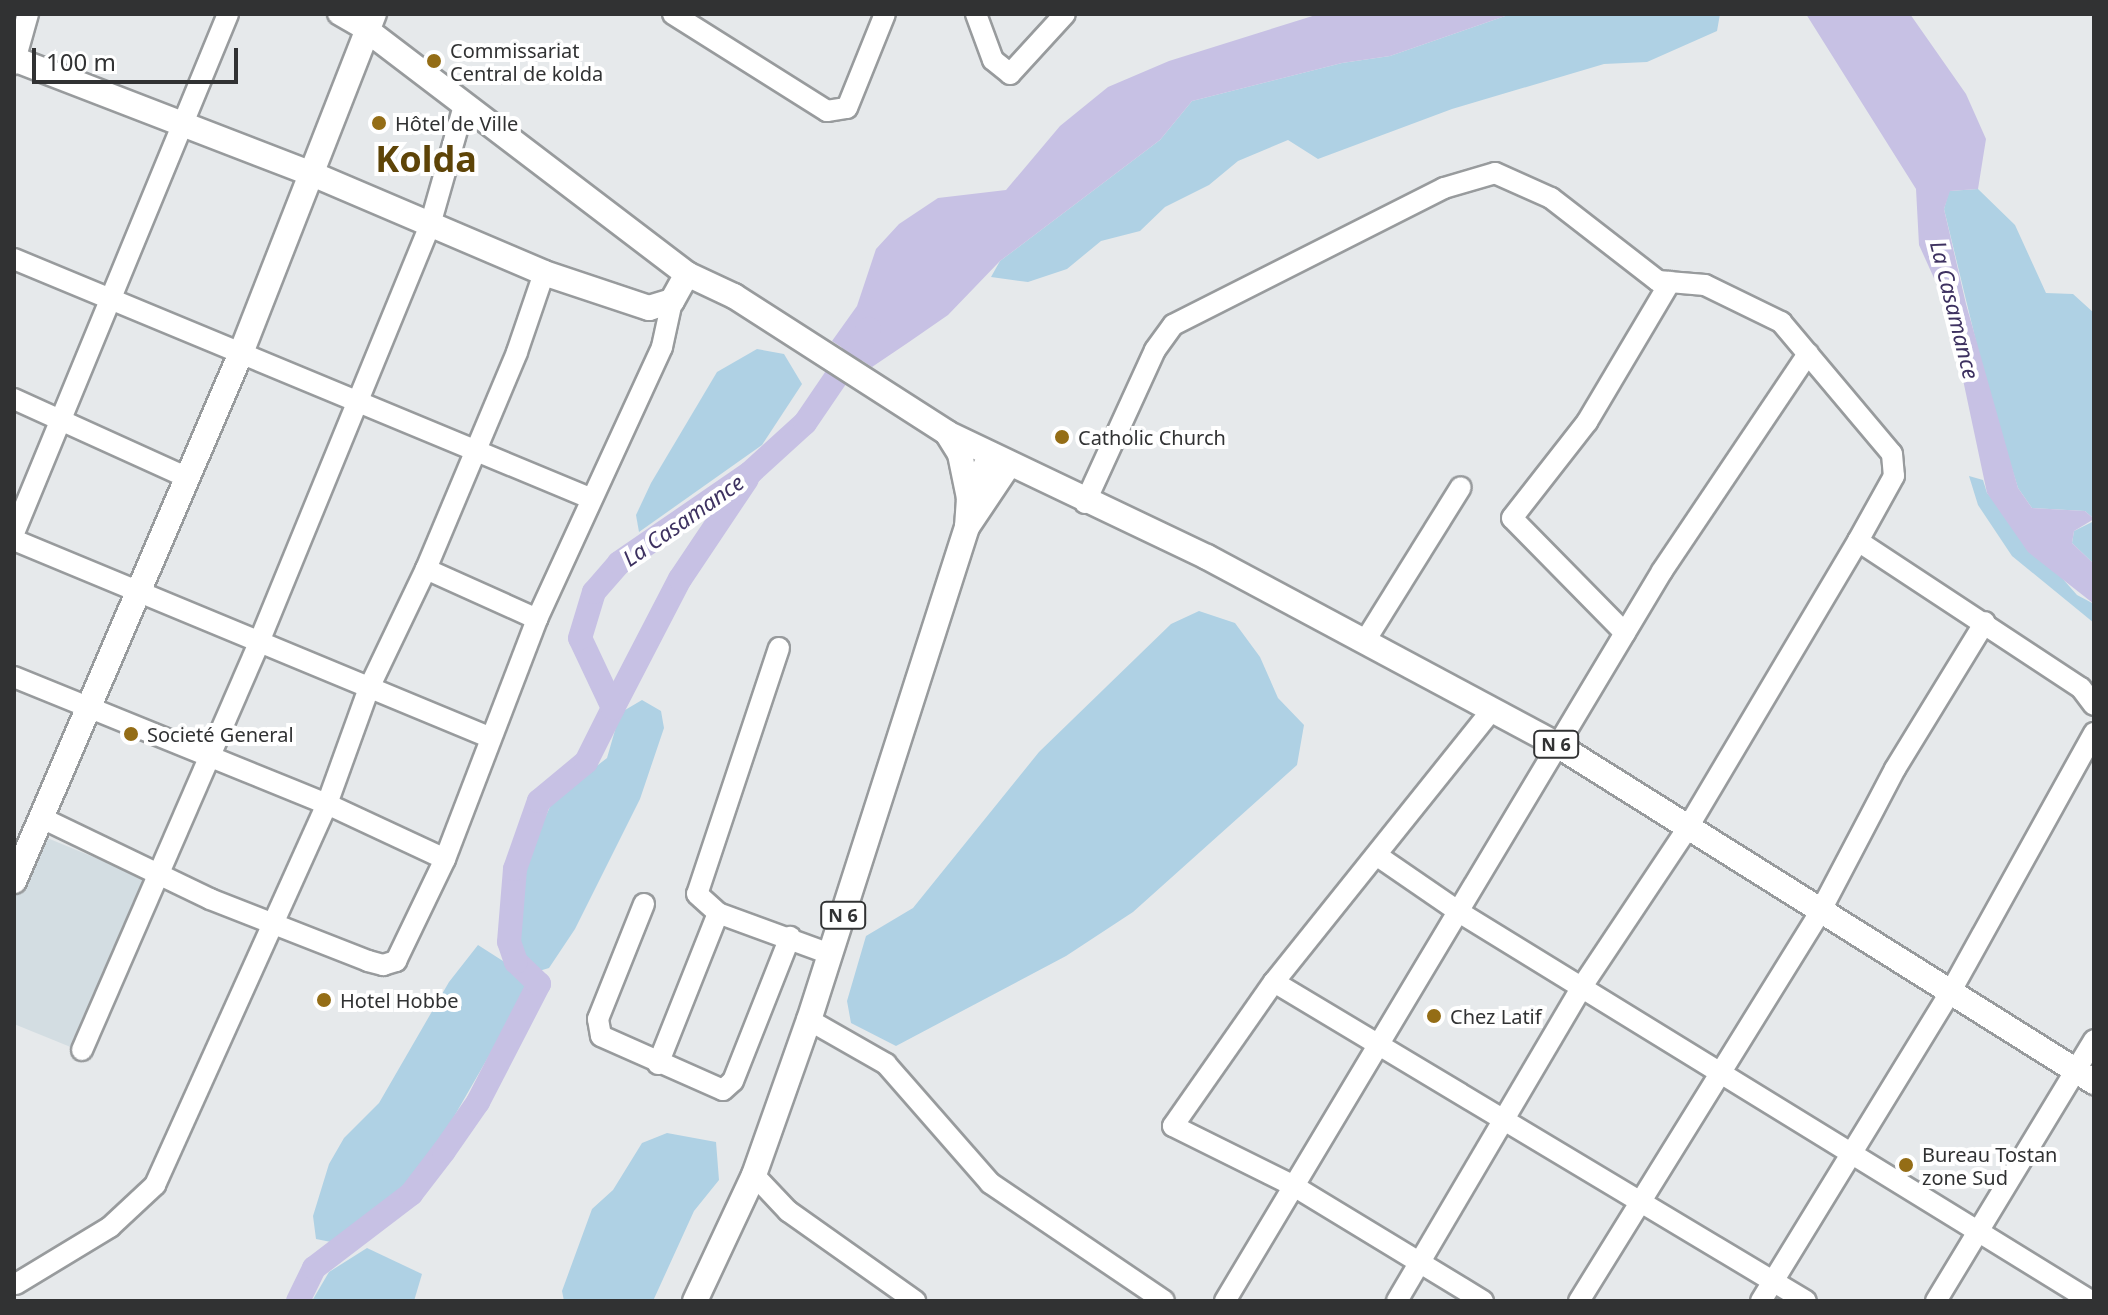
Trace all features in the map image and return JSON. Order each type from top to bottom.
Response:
[{"type":"main road","points":[[14,881],[90,709],[184,476],[241,353],[371,22],[464,106],[687,274],[734,296],[947,433],[999,462]]},
{"type":"main road","points":[[14,61],[184,128],[310,173],[544,273],[649,308],[672,301],[687,274]]},
{"type":"main road","points":[[947,433],[960,454],[969,498]]},
{"type":"main road","name":"N 6","points":[[999,462],[1207,557],[1559,746],[2085,1076]]},
{"type":"main road","name":"N 6","points":[[967,527],[969,498],[999,462]]},
{"type":"main road","name":"N 6","points":[[695,1301],[754,1175],[809,1020],[967,527],[999,462]]},
{"type":"street","points":[[14,61],[28,14]]},
{"type":"street","points":[[14,533],[59,418],[113,302],[228,14]]},
{"type":"street","points":[[338,14],[371,22]]},
{"type":"street","points":[[673,14],[827,111],[847,108],[885,14]]},
{"type":"street","points":[[976,14],[993,60],[1010,74],[1065,14]]},
{"type":"street","points":[[82,1050],[211,757],[430,225],[464,106]]},
{"type":"street","points":[[1085,503],[1155,350],[1173,325],[1444,188],[1495,173],[1525,183],[1658,281],[1705,285],[1781,322],[1892,454],[1894,476],[1858,541],[1689,826],[1583,985],[1506,1121],[1397,1301]]},
{"type":"street","points":[[14,259],[590,498]]},
{"type":"street","points":[[16,1284],[110,1227],[155,1185],[327,804],[369,688],[426,569],[544,273]]},
{"type":"street","points":[[1625,633],[1512,518],[1587,422],[1670,282]]},
{"type":"street","points":[[42,818],[157,874],[274,922],[383,965],[396,961],[445,859],[489,737],[537,619],[662,347],[672,301]]},
{"type":"street","points":[[1225,1301],[1625,633],[1808,354]]},
{"type":"street","points":[[14,399],[184,476]]},
{"type":"street","points":[[1365,641],[1461,487]]},
{"type":"street","points":[[14,540],[489,737]]},
{"type":"street","points":[[1858,541],[2081,688],[2094,705]]},
{"type":"street","points":[[426,569],[537,619]]},
{"type":"street","points":[[1579,1301],[1821,910],[1895,769],[1985,622]]},
{"type":"street","points":[[779,648],[697,884],[702,902],[718,913],[830,954]]},
{"type":"street","points":[[14,677],[327,804],[445,859]]},
{"type":"street","points":[[1483,1301],[1294,1186],[1173,1126],[1274,982],[1379,857],[1492,710]]},
{"type":"street","points":[[1761,1301],[1849,1151],[1951,991],[2094,733]]},
{"type":"street","points":[[1379,857],[1459,912],[1722,1070],[2091,1301]]},
{"type":"street","points":[[644,904],[619,956],[598,1019],[601,1036],[658,1064],[728,1088],[790,937]]},
{"type":"street","points":[[658,1064],[718,913]]},
{"type":"street","points":[[1274,982],[1639,1204],[1806,1301]]},
{"type":"street","points":[[809,1020],[886,1064],[990,1183],[1164,1301]]},
{"type":"street","points":[[1936,1301],[1978,1232],[2085,1076],[2094,1040]]},
{"type":"street","points":[[754,1175],[788,1211],[915,1301]]},
{"type":"shaded area","points":[[1511,14],[1720,14],[1717,31],[1647,62],[1604,64],[1452,109],[1318,159],[1288,140],[1238,161],[1209,185],[1165,207],[1140,231],[1101,241],[1067,269],[1028,282],[991,277],[1000,261],[1160,140],[1192,101],[1342,63],[1390,56]]},
{"type":"shaded area","points":[[1978,189],[2015,225],[2046,293],[2073,294],[2094,313],[2094,519],[2085,511],[2032,508],[2018,488],[1988,391],[1944,209],[1949,191]]},
{"type":"shaded area","points":[[757,349],[784,354],[802,384],[762,445],[639,532],[636,515],[651,483],[717,372]]},
{"type":"shaded area","points":[[1969,476],[1983,480],[1987,493],[2077,595],[2094,604],[2094,623],[2012,556],[1978,505]]},
{"type":"shaded area","points":[[2094,521],[2094,564],[2072,543],[2074,531]]},
{"type":"shaded area","points":[[1199,611],[1235,623],[1260,657],[1278,698],[1304,725],[1297,765],[1133,912],[1066,956],[896,1046],[851,1023],[847,1001],[866,936],[913,908],[1039,752],[1171,624]]},
{"type":"shaded area","points":[[642,700],[661,711],[664,728],[640,799],[575,929],[549,968],[529,974],[521,953],[520,874],[553,800],[607,758],[620,713]]},
{"type":"shaded area","points":[[40,835],[149,880],[78,1050],[14,1024],[14,898]]},
{"type":"shaded area","points":[[478,945],[520,972],[528,988],[425,1167],[403,1191],[331,1242],[316,1239],[313,1216],[329,1164],[344,1138],[379,1103],[449,982]]},
{"type":"shaded area","points":[[667,1133],[716,1142],[719,1180],[694,1211],[653,1301],[564,1301],[562,1291],[592,1209],[613,1190],[642,1143]]},
{"type":"shaded area","points":[[367,1248],[422,1274],[414,1301],[312,1301],[329,1272]]},
{"type":"water","points":[[1319,14],[1511,14],[1390,56],[1342,63],[1192,101],[1160,140],[1000,261],[948,315],[872,367],[832,341],[857,306],[876,249],[899,224],[938,198],[1006,190],[1060,126],[1108,87],[1169,61]]},
{"type":"water","points":[[1806,14],[1910,14],[1966,94],[1986,139],[1978,189],[1950,191],[1944,209],[1966,304],[2018,488],[2032,508],[2085,511],[2094,519],[2074,531],[2072,543],[2094,564],[2094,604],[2028,552],[1987,493],[1948,309],[1919,245],[1916,189]]},
{"type":"waterway","name":"La Casamance","points":[[298,1301],[314,1268],[411,1194],[444,1151],[478,1102],[539,984],[516,962],[509,942],[515,869],[539,801],[586,762],[613,708],[580,638],[594,592],[619,563],[750,473],[805,423],[869,329]]},
{"type":"waterway","points":[[613,708],[680,579],[747,479]]},
{"type":"place","name":"Commissariat Central de kolda","points":[[434,61]]},
{"type":"place","name":"Hôtel de Ville","points":[[379,123]]},
{"type":"place","name":"Catholic Church","points":[[1062,437]]},
{"type":"place","name":"Societé General","points":[[131,734]]},
{"type":"place","name":"Hotel Hobbe","points":[[324,1000]]},
{"type":"place","name":"Chez Latif","points":[[1434,1016]]},
{"type":"place","name":"Bureau Tostan zone Sud","points":[[1906,1165]]},
{"type":"district","name":"Kolda","points":[[426,159]]}]
